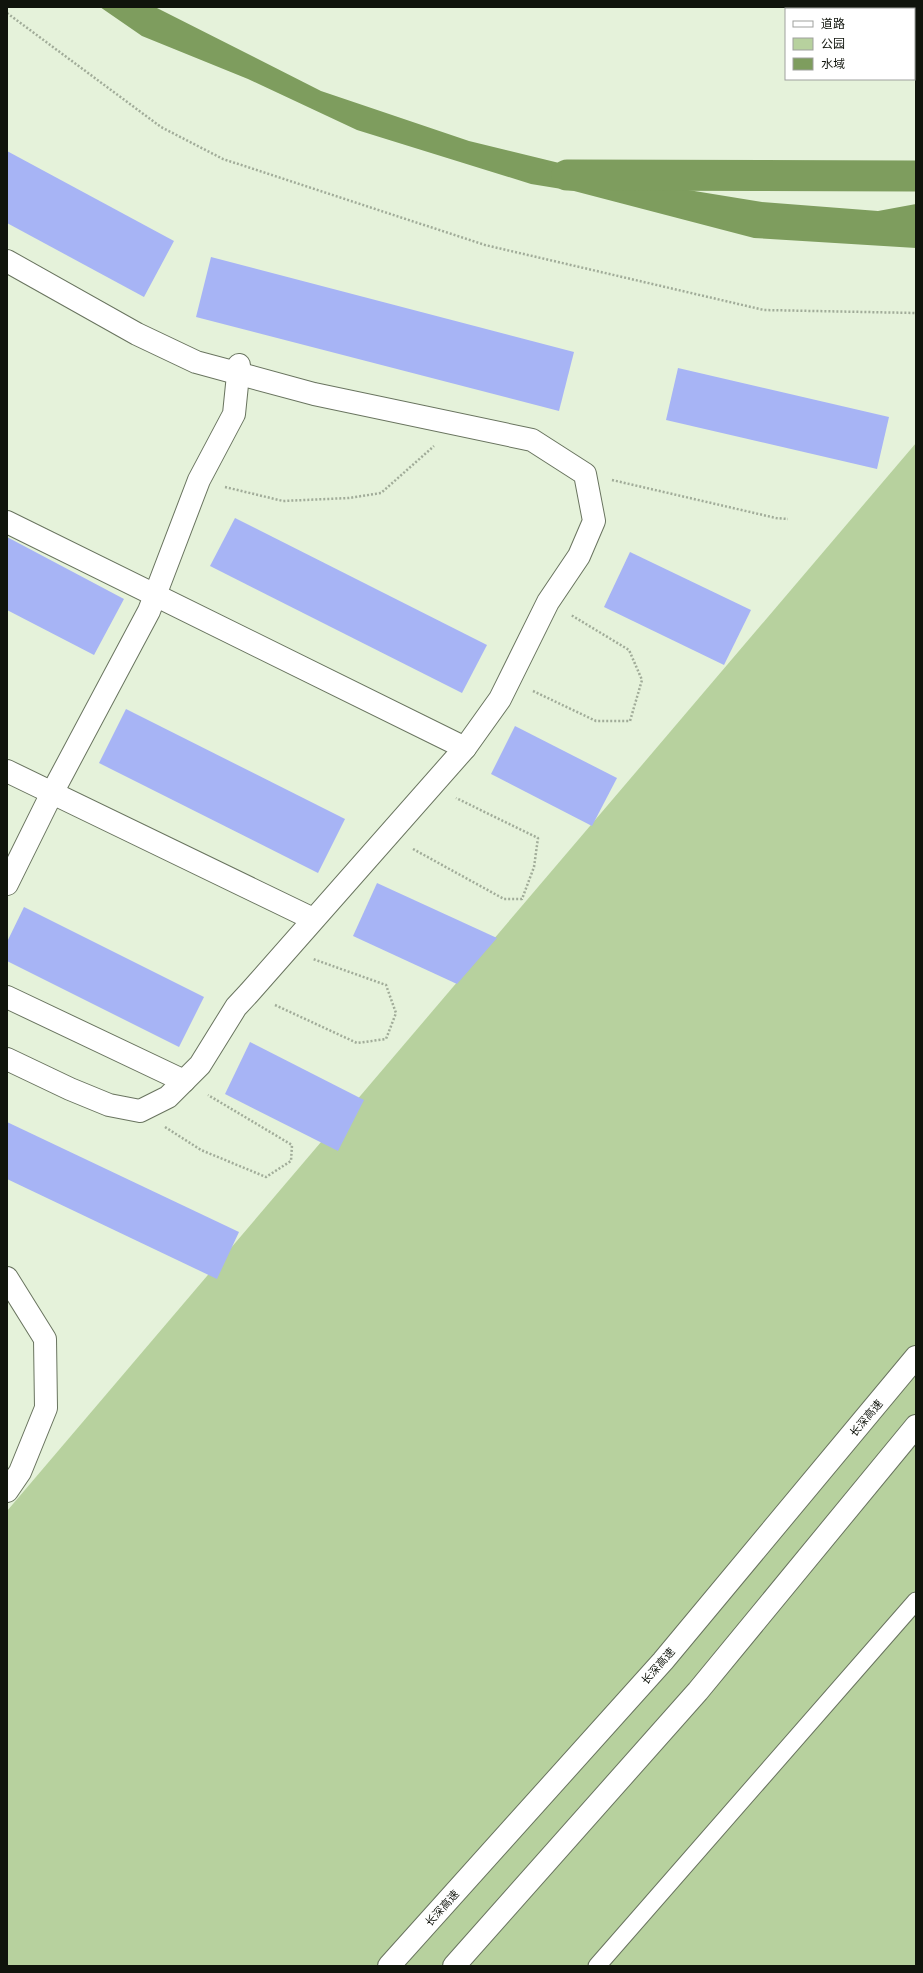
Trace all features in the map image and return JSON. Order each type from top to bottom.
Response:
[{"type":"main road","points":[[7,261],[137,334],[196,362],[238,369],[314,394],[532,440],[585,474],[594,520],[578,556],[548,602],[500,699],[465,748],[236,1007],[200,1065],[168,1097],[140,1111],[109,1105],[70,1089],[7,1059]]},
{"type":"main road","points":[[7,884],[52,793],[149,611],[199,480],[234,414],[238,369]]},
{"type":"main road","points":[[7,522],[156,594],[465,748]]},
{"type":"main road","points":[[7,771],[313,919]]},
{"type":"main road","points":[[7,997],[184,1081]]},
{"type":"main road","points":[[7,1278],[45,1339],[46,1408],[20,1472],[7,1491]]},
{"type":"main road","name":"长深高速","points":[[389,1966],[663,1661],[916,1357]]},
{"type":"main road","points":[[454,1966],[698,1691],[916,1426]]},
{"type":"lane","points":[[597,1966],[916,1601]]},
{"type":"path","points":[[7,13],[161,127],[223,159],[485,245],[764,310],[916,313]]},
{"type":"path","points":[[199,480],[283,501],[349,498],[381,493],[420,460],[456,424]]},
{"type":"path","points":[[585,474],[776,518],[788,519]]},
{"type":"path","points":[[509,680],[596,721],[630,721],[642,680],[629,650],[548,602]]},
{"type":"path","points":[[388,835],[504,899],[522,899],[534,867],[538,838],[432,785]]},
{"type":"path","points":[[249,993],[356,1043],[386,1039],[396,1013],[386,985],[286,950]]},
{"type":"path","points":[[140,1111],[201,1150],[266,1177],[291,1161],[292,1145],[248,1117],[184,1081]]},
{"type":"green space","points":[[916,443],[916,1966],[7,1966],[7,1511]]},
{"type":"water","points":[[100,7],[155,7],[321,91],[469,141],[633,181],[762,202],[878,211],[916,204],[916,248],[754,238],[574,191],[531,184],[357,130],[248,79],[142,36]]},
{"type":"building","points":[[7,151],[174,241],[144,297],[7,223]]},
{"type":"building","points":[[211,257],[574,352],[559,411],[196,317]]},
{"type":"building","points":[[678,368],[889,417],[877,469],[666,420]]},
{"type":"building","points":[[235,518],[487,645],[462,693],[210,566]]},
{"type":"building","points":[[7,537],[124,599],[94,655],[7,610]]},
{"type":"building","points":[[630,552],[751,610],[724,665],[604,607]]},
{"type":"building","points":[[126,709],[345,819],[318,873],[99,763]]},
{"type":"building","points":[[515,726],[617,778],[592,826],[491,774]]},
{"type":"building","points":[[377,883],[497,938],[457,984],[353,936]]},
{"type":"building","points":[[24,907],[204,997],[179,1047],[7,961],[7,942]]},
{"type":"building","points":[[250,1042],[364,1100],[338,1151],[225,1094]]},
{"type":"building","points":[[7,1122],[239,1232],[217,1279],[7,1179]]},
{"type":"waterway","points":[[567,175],[916,176]]}]
